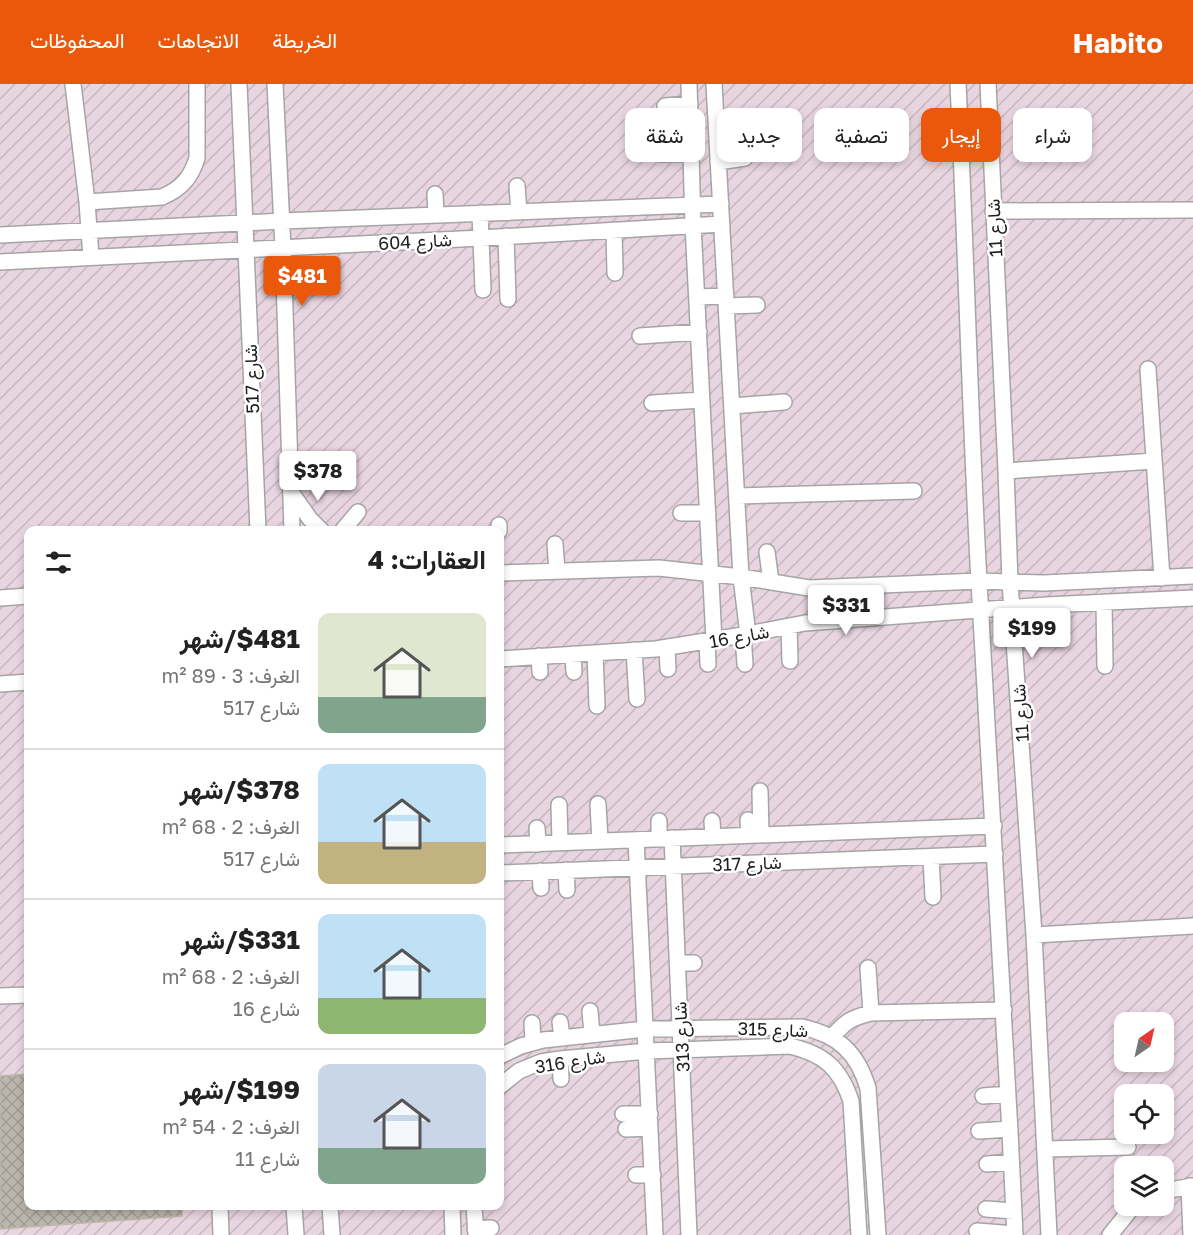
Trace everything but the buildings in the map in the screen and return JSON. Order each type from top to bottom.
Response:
[{"type":"street","points":[[73,84],[92,257]]},
{"type":"street","points":[[87,202],[162,197],[172,193],[189,178],[197,158],[197,84]]},
{"type":"street","name":"شارع 517","points":[[239,84],[258,526]]},
{"type":"street","name":"شارع 517","points":[[275,84],[292,526]]},
{"type":"street","points":[[689,84],[690,108]]},
{"type":"street","points":[[714,84],[717,133]]},
{"type":"street","name":"شارع 11","points":[[958,84],[979,581],[1015,1234]]},
{"type":"street","name":"شارع 11","points":[[988,84],[1010,582],[1034,934],[1049,1235]]},
{"type":"street","points":[[664,106],[690,104]]},
{"type":"street","points":[[691,162],[711,573],[708,664]]},
{"type":"street","points":[[718,162],[745,664]]},
{"type":"street","points":[[517,186],[519,212]]},
{"type":"street","points":[[435,194],[436,215]]},
{"type":"street","name":"شارع 604","points":[[0,235],[282,221],[721,204]]},
{"type":"street","points":[[993,211],[1193,210]]},
{"type":"street","points":[[480,213],[483,290]]},
{"type":"street","name":"شارع 604","points":[[0,262],[722,224]]},
{"type":"street","points":[[614,230],[615,273]]},
{"type":"street","points":[[506,236],[508,299]]},
{"type":"street","points":[[697,297],[757,305]]},
{"type":"street","points":[[640,336],[699,332]]},
{"type":"street","points":[[1148,369],[1162,578]]},
{"type":"street","points":[[652,403],[702,400]]},
{"type":"street","points":[[732,406],[784,402]]},
{"type":"street","points":[[1006,471],[1154,461]]},
{"type":"street","points":[[737,496],[914,491]]},
{"type":"street","points":[[291,492],[317,526]]},
{"type":"street","points":[[346,526],[358,512]]},
{"type":"street","points":[[681,513],[708,513]]},
{"type":"street","points":[[555,544],[557,572]]},
{"type":"street","points":[[767,552],[771,582]]},
{"type":"street","points":[[504,573],[659,568],[741,577],[809,588],[979,581],[1044,583],[1193,576]]},
{"type":"street","points":[[0,598],[24,596]]},
{"type":"street","name":"شارع 16","points":[[504,659],[667,647],[806,623],[1193,598]]},
{"type":"street","points":[[1104,602],[1105,666]]},
{"type":"street","points":[[789,626],[790,661]]},
{"type":"street","points":[[667,647],[668,669]]},
{"type":"street","points":[[634,650],[637,699]]},
{"type":"street","points":[[596,653],[597,705]]},
{"type":"street","points":[[573,654],[574,672]]},
{"type":"street","points":[[539,656],[540,672]]},
{"type":"street","points":[[0,684],[24,682]]},
{"type":"street","points":[[755,835],[760,792]]},
{"type":"street","points":[[598,804],[600,841]]},
{"type":"street","points":[[559,805],[560,843]]},
{"type":"street","points":[[712,820],[713,837]]},
{"type":"street","points":[[748,820],[755,835]]},
{"type":"street","name":"شارع 313","points":[[658,821],[666,839],[673,866],[690,1235]]},
{"type":"street","name":"شارع 317","points":[[504,840],[538,836],[560,843],[993,826]]},
{"type":"street","name":"شارع 313","points":[[636,840],[650,1121],[652,1230]]},
{"type":"street","name":"شارع 317","points":[[504,873],[995,854]]},
{"type":"street","points":[[931,857],[933,897]]},
{"type":"street","points":[[566,870],[567,890]]},
{"type":"street","points":[[540,871],[541,888]]},
{"type":"street","points":[[1034,934],[1193,926]]},
{"type":"street","points":[[678,963],[694,963]]},
{"type":"street","points":[[868,968],[872,1013]]},
{"type":"street","points":[[0,996],[24,995]]},
{"type":"street","points":[[590,1011],[592,1034]]},
{"type":"street","points":[[832,1037],[843,1025],[856,1017],[872,1013],[1004,1011]]},
{"type":"street","points":[[532,1023],[533,1042]]},
{"type":"street","name":"شارع 315","points":[[645,1029],[802,1027],[818,1030],[845,1047],[863,1072],[868,1088],[878,1235]]},
{"type":"street","name":"شارع 316","points":[[504,1054],[521,1046],[543,1040],[561,1030],[592,1034],[645,1029]]},
{"type":"street","name":"شارع 315","points":[[647,1051],[790,1046],[807,1050],[823,1058],[846,1084],[851,1101],[859,1235]]},
{"type":"street","name":"شارع 316","points":[[504,1083],[519,1071],[541,1062],[647,1051]]},
{"type":"street","points":[[560,1059],[561,1079]]},
{"type":"street","points":[[983,1096],[1008,1094]]},
{"type":"street","points":[[624,1122],[650,1121]]},
{"type":"street","points":[[979,1131],[1010,1129]]},
{"type":"street","points":[[854,1133],[871,1132]]},
{"type":"street","points":[[1045,1149],[1128,1147]]},
{"type":"street","points":[[987,1164],[1011,1162]]},
{"type":"street","points":[[636,1175],[652,1175]]},
{"type":"street","points":[[1174,1189],[1191,1186],[1191,1235]]},
{"type":"street","points":[[986,1209],[1014,1211]]},
{"type":"street","points":[[220,1210],[221,1235]]},
{"type":"street","points":[[294,1210],[296,1235]]},
{"type":"street","points":[[330,1210],[332,1235]]},
{"type":"street","points":[[450,1228],[452,1210]]},
{"type":"street","points":[[474,1210],[475,1232],[491,1228]]},
{"type":"street","points":[[1110,1235],[1125,1216]]},
{"type":"street","points":[[977,1232],[1015,1234]]},
{"type":"shaded area","points":[[0,84],[1193,84],[1193,1235],[0,1235]]}]
